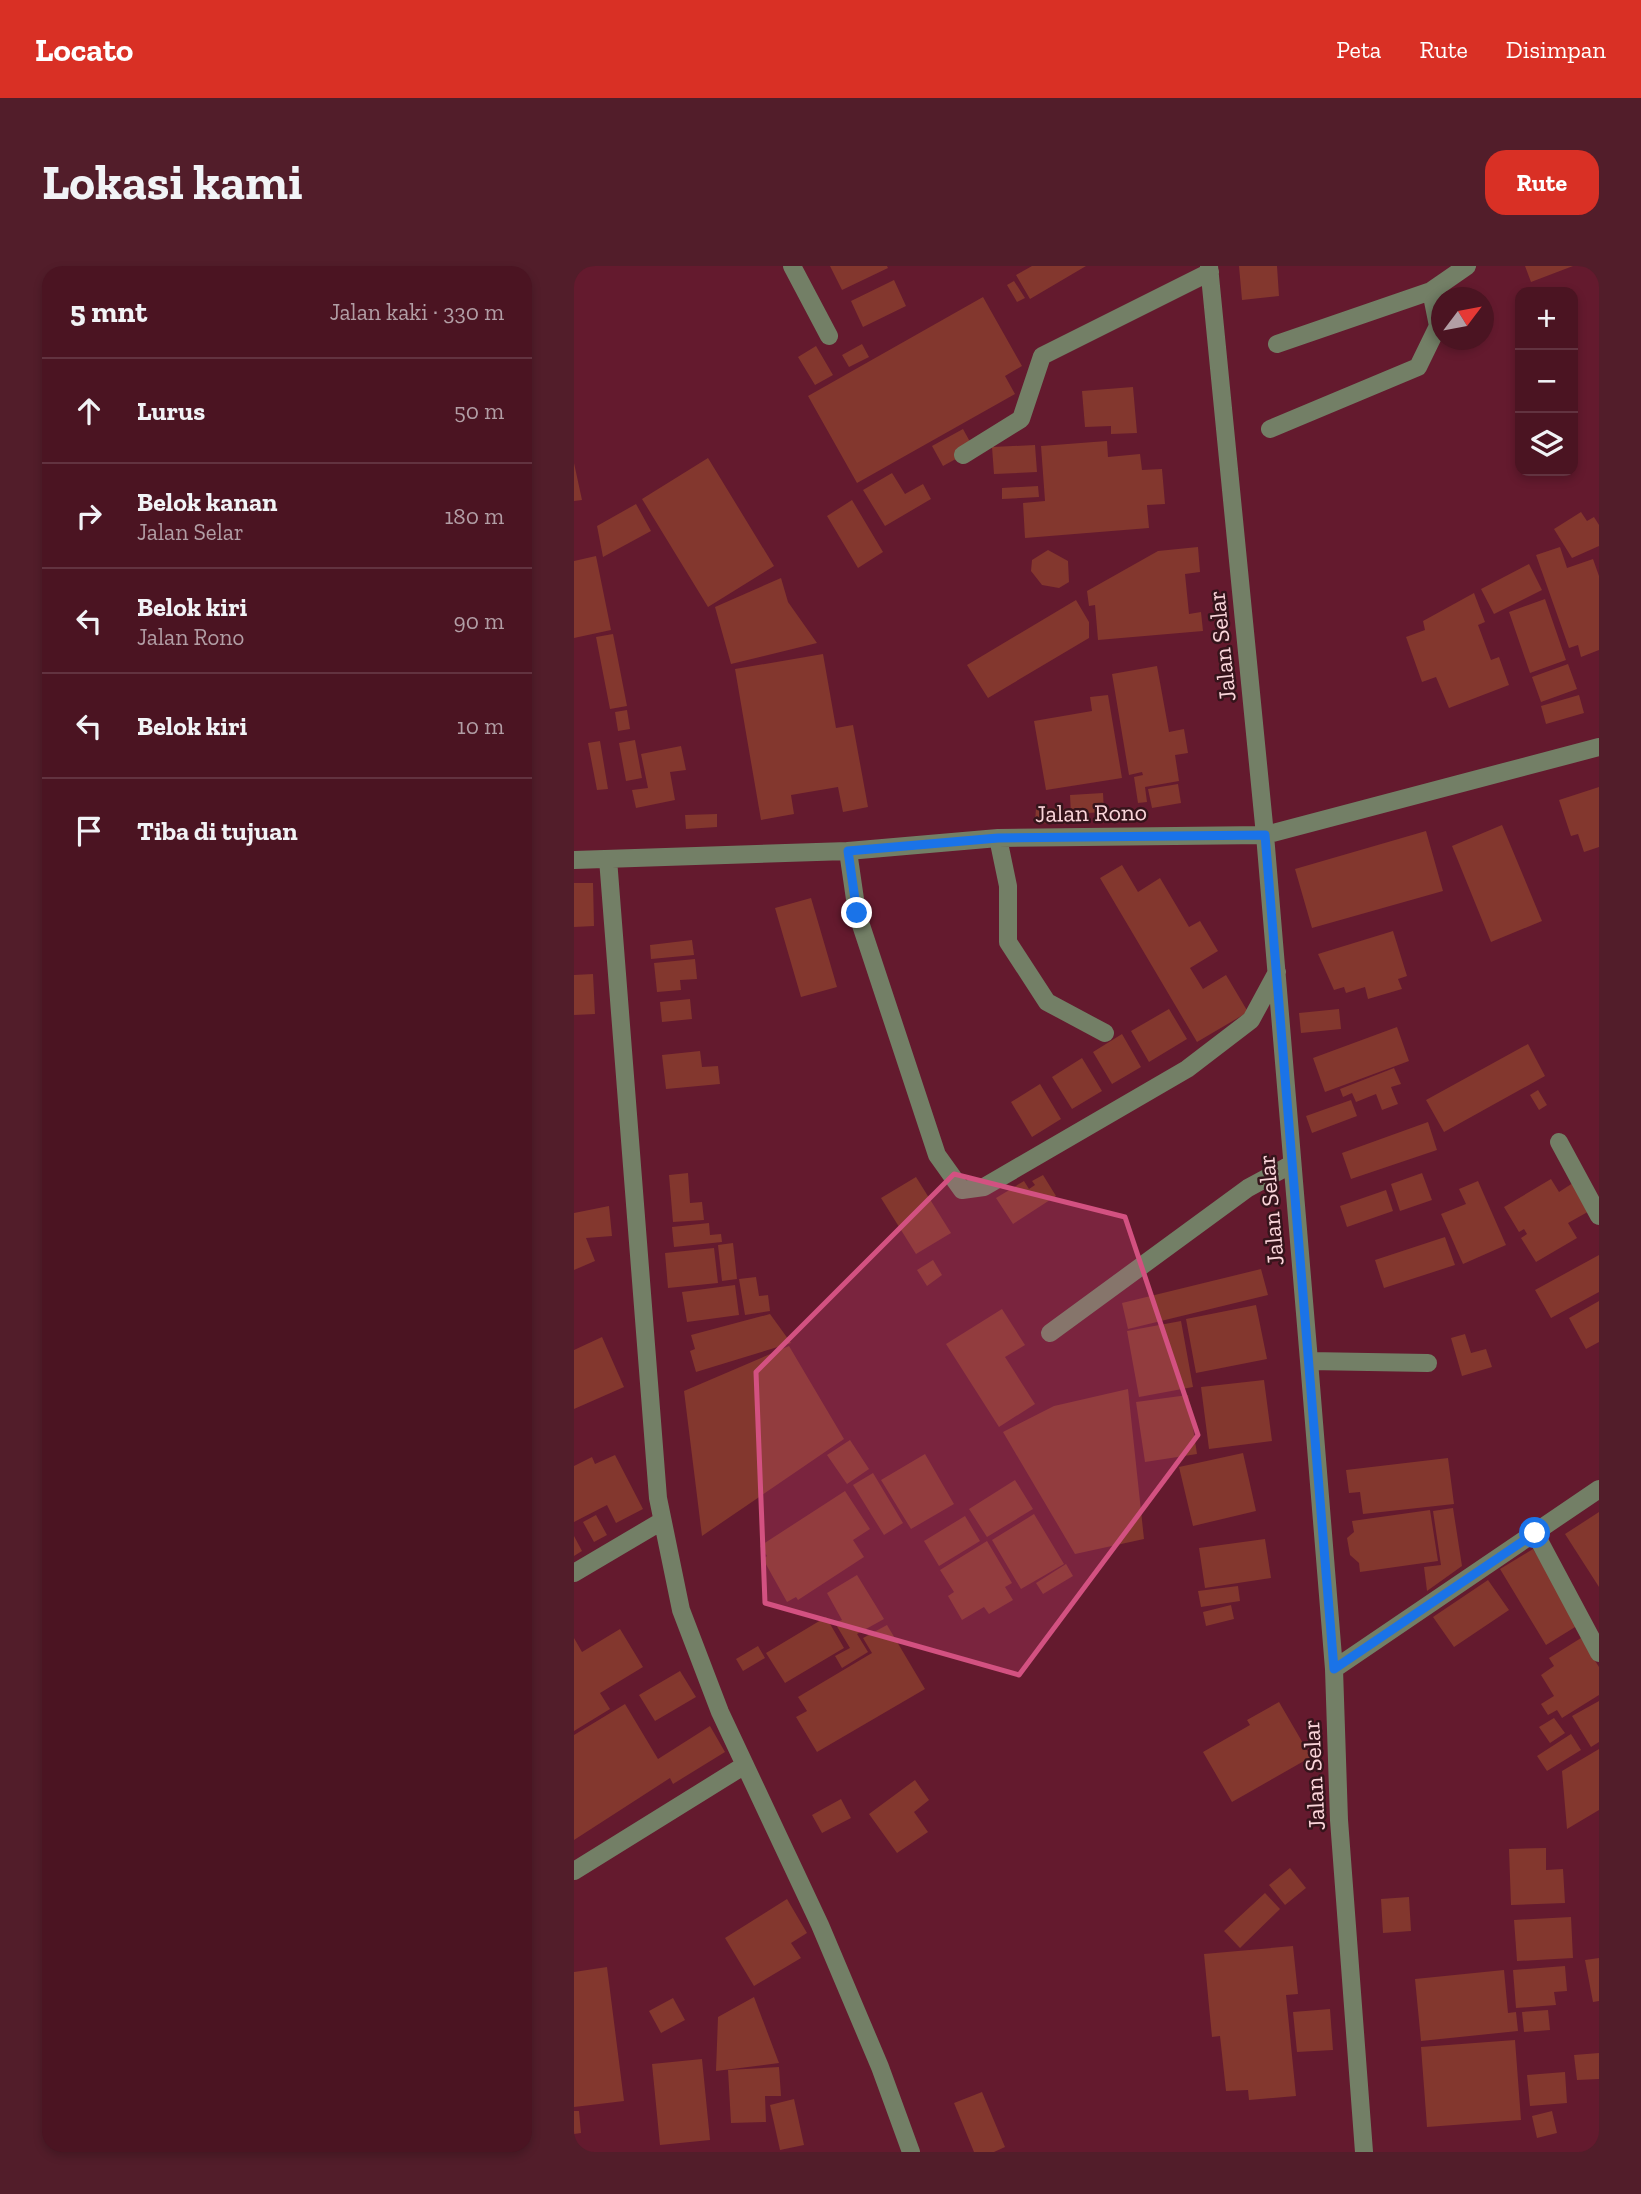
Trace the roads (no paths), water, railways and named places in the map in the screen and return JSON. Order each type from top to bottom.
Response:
[{"type":"street","points":[[792,266],[829,336]]},
{"type":"street","points":[[1437,287],[1468,266]]},
{"type":"street","points":[[963,455],[1021,419],[1042,356],[1210,269]]},
{"type":"street","name":"Jalan Selar","points":[[1210,269],[1265,835],[1309,1361],[1334,1669],[1339,1820],[1364,2152]]},
{"type":"street","points":[[1277,344],[1431,291]]},
{"type":"street","points":[[1270,429],[1418,367],[1431,340]]},
{"type":"street","name":"Jalan Rono","points":[[574,860],[848,851],[998,838],[1265,835],[1599,747]]},
{"type":"street","points":[[998,838],[1008,886],[1008,942],[1047,1002],[1105,1033]]},
{"type":"street","points":[[848,851],[857,913],[936,1155],[962,1190],[984,1187],[1187,1069],[1251,1020],[1276,972]]},
{"type":"street","points":[[608,859],[632,1187],[662,1521],[681,1610],[720,1712],[820,1925],[880,2067],[911,2152]]},
{"type":"street","points":[[1559,1142],[1599,1216]]},
{"type":"street","points":[[1050,1333],[1248,1188],[1292,1164]]},
{"type":"street","points":[[1309,1361],[1428,1363]]},
{"type":"street","points":[[1334,1669],[1599,1489]]},
{"type":"street","points":[[574,1573],[662,1521]]},
{"type":"street","points":[[1535,1533],[1599,1653]]},
{"type":"street","points":[[574,1871],[745,1765]]}]
